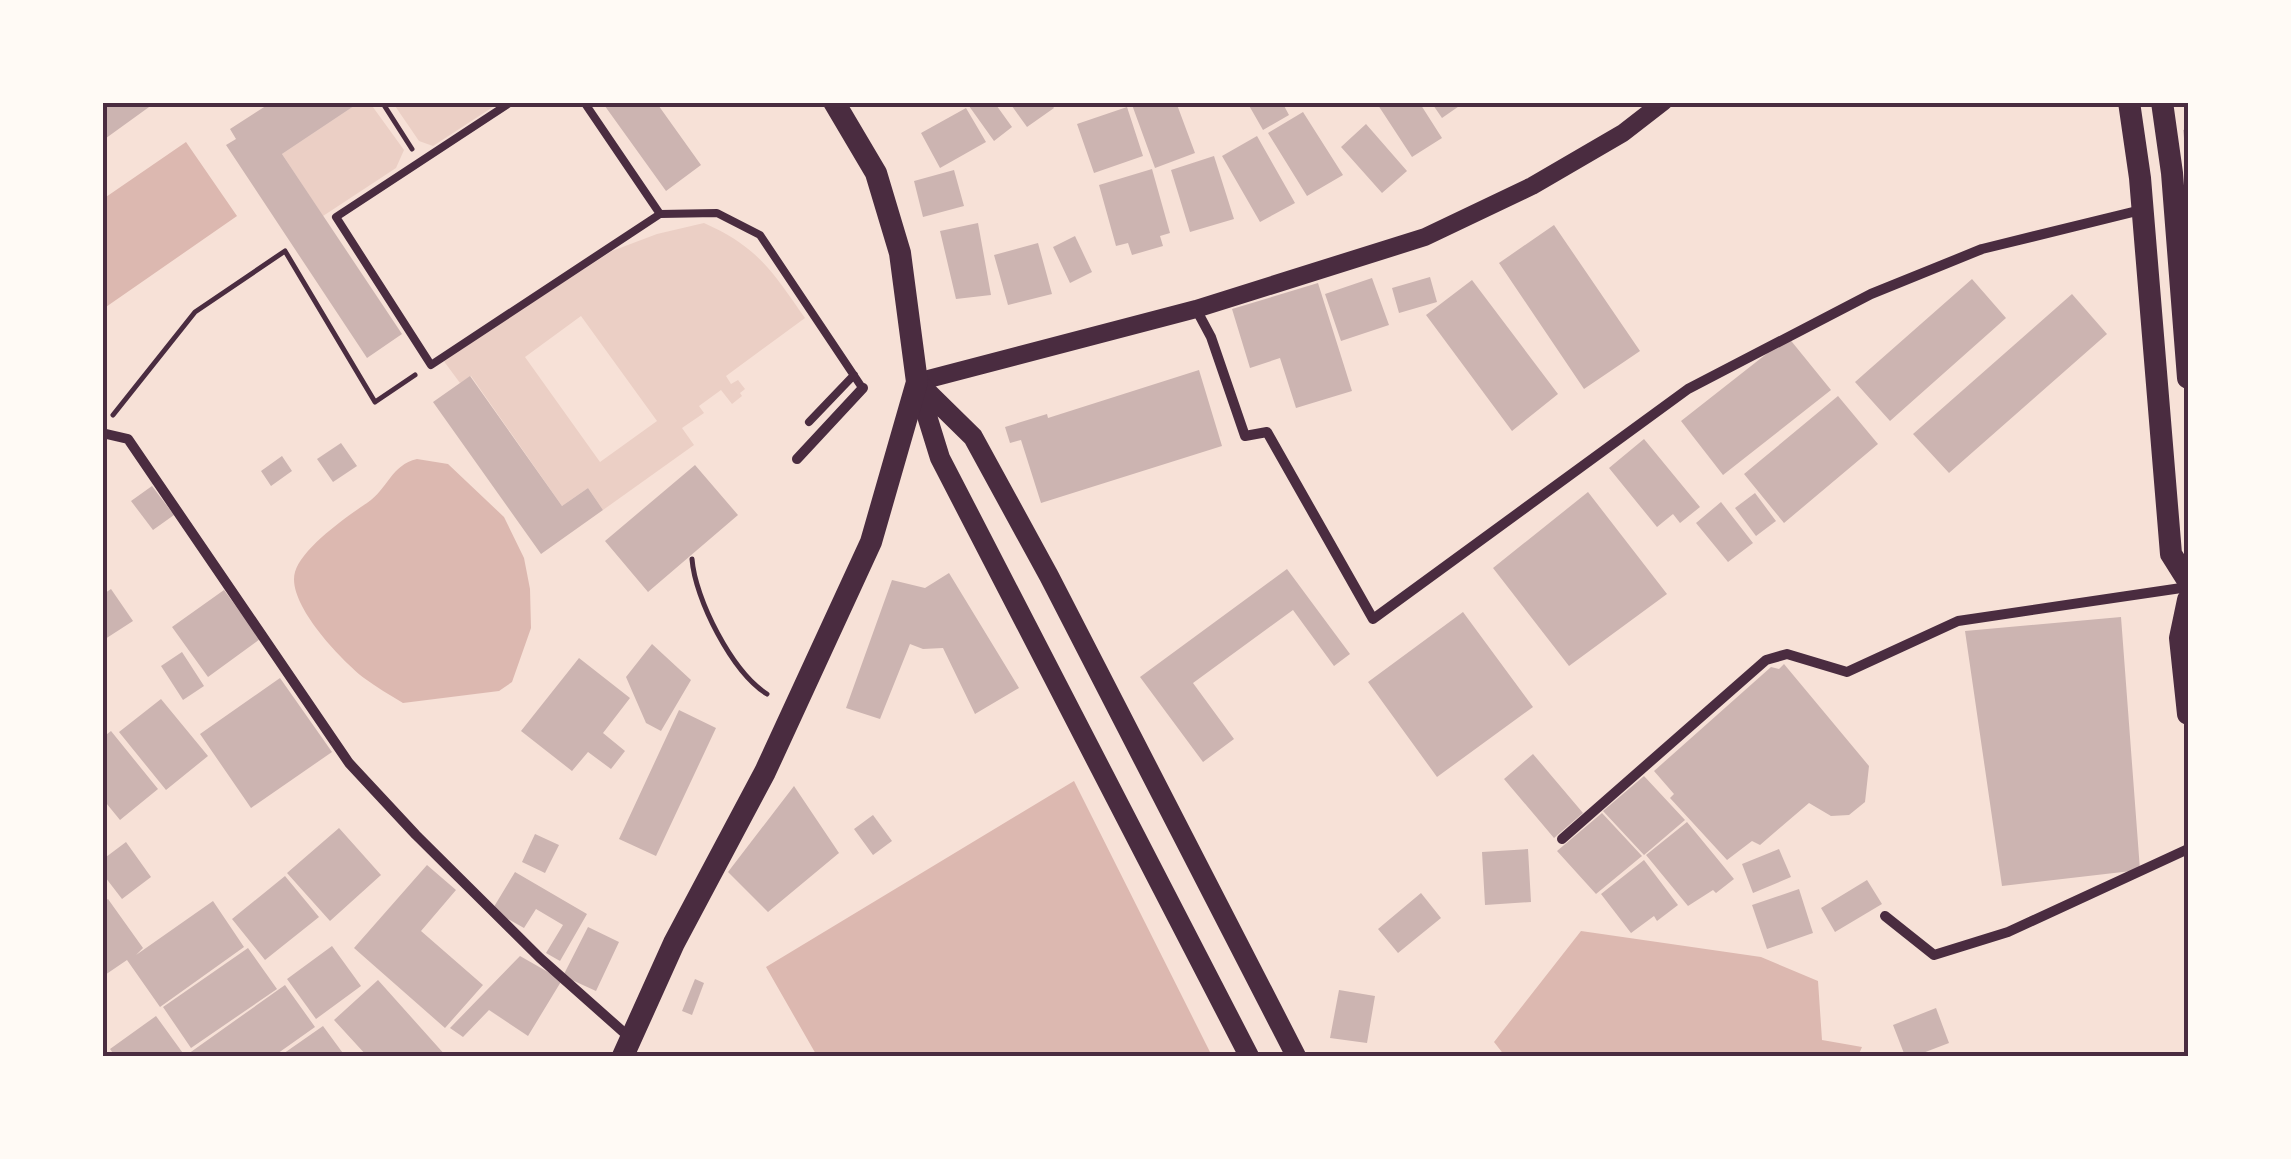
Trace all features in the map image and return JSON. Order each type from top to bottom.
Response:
[{"type":"main road","points":[[834,102],[876,173],[895,237],[916,382],[940,458],[1249,1056]]},
{"type":"main road","points":[[2129,102],[2172,554],[2188,584]]},
{"type":"main road","points":[[2162,102],[2180,172],[2188,378]]},
{"type":"main road","points":[[626,1047],[674,944],[765,772],[871,542],[916,382]]},
{"type":"main road","points":[[916,382],[973,437],[1049,576],[1296,1056]]},
{"type":"main road","points":[[2188,600],[2180,638],[2188,714]]},
{"type":"street","points":[[916,382],[1196,309],[1425,237],[1532,186],[1624,133],[1663,102]]},
{"type":"street","points":[[1196,309],[1211,337],[1245,436],[1267,432],[1373,619],[1688,388],[1871,294],[1982,249],[2142,210]]},
{"type":"street","points":[[797,459],[866,389]]},
{"type":"street","points":[[102,433],[128,439],[349,763],[626,1047]]},
{"type":"street","points":[[1562,839],[1766,660],[1788,654],[1847,672],[1958,621],[2188,584]]},
{"type":"street","points":[[1885,916],[1934,955],[2008,932],[2188,849]]},
{"type":"lane","points":[[511,102],[336,217],[431,365],[660,214],[717,213],[760,235],[866,389]]},
{"type":"lane","points":[[584,102],[660,214]]},
{"type":"lane","points":[[809,422],[854,376]]},
{"type":"path","points":[[382,102],[422,164]]},
{"type":"path","points":[[110,418],[195,312],[285,251],[375,402],[431,365]]},
{"type":"path","points":[[692,559],[698,590],[713,622],[746,675],[766,694]]},
{"type":"shaded area","points":[[360,102],[370,103],[404,150],[396,168],[323,216],[282,154]]},
{"type":"shaded area","points":[[393,103],[499,103],[433,146],[419,141]]},
{"type":"shaded area","points":[[186,142],[237,216],[103,309],[103,199]]},
{"type":"shaded area","points":[[704,223],[738,241],[762,262],[805,318],[726,376],[731,384],[738,380],[745,389],[740,393],[742,396],[732,404],[721,390],[699,406],[704,413],[682,428],[694,445],[603,510],[588,488],[562,506],[471,376],[460,383],[443,360],[612,251],[657,234]],"holes":[[[581,316],[657,421],[600,462],[525,357]]]},
{"type":"shaded area","points":[[417,459],[448,464],[504,517],[524,558],[531,628],[512,682],[499,691],[403,703],[364,678],[342,658],[307,614],[294,585],[295,572],[306,553],[374,497],[401,466]]},
{"type":"shaded area","points":[[1074,781],[1212,1056],[817,1056],[766,967]]},
{"type":"shaded area","points":[[1581,931],[1761,957],[1818,981],[1822,1040],[1862,1047],[1858,1056],[1505,1056],[1494,1042]]},
{"type":"building","points":[[102,102],[156,102],[102,141]]},
{"type":"building","points":[[272,102],[360,102],[282,154],[402,334],[367,358],[226,145],[236,139],[230,129]]},
{"type":"building","points":[[602,102],[656,102],[701,165],[666,191]]},
{"type":"building","points":[[973,102],[994,102],[1012,127],[994,141],[969,106]]},
{"type":"building","points":[[1009,102],[1050,102],[1054,108],[1027,127]]},
{"type":"building","points":[[1131,102],[1176,102],[1195,153],[1155,168]]},
{"type":"building","points":[[1247,102],[1282,102],[1289,115],[1263,130]]},
{"type":"building","points":[[1376,102],[1419,102],[1442,138],[1412,157]]},
{"type":"building","points":[[1431,102],[1465,102],[1442,118]]},
{"type":"building","points":[[1127,107],[1143,156],[1094,173],[1077,124]]},
{"type":"building","points":[[966,108],[986,142],[940,168],[921,133]]},
{"type":"building","points":[[1303,112],[1343,175],[1307,196],[1268,133]]},
{"type":"building","points":[[1366,124],[1407,171],[1382,193],[1341,147]]},
{"type":"building","points":[[2188,129],[2188,154],[2186,154],[2183,130]]},
{"type":"building","points":[[1257,136],[1295,203],[1260,222],[1222,156]]},
{"type":"building","points":[[1214,156],[1234,219],[1190,232],[1171,170]]},
{"type":"building","points":[[1152,169],[1170,233],[1160,236],[1163,246],[1132,255],[1128,243],[1116,246],[1099,185]]},
{"type":"building","points":[[954,170],[964,206],[923,217],[914,181]]},
{"type":"building","points":[[978,223],[991,295],[956,299],[940,231]]},
{"type":"building","points":[[1554,225],[1640,351],[1584,389],[1499,263]]},
{"type":"building","points":[[1075,236],[1092,272],[1070,283],[1053,247]]},
{"type":"building","points":[[1038,243],[1052,294],[1008,305],[994,255]]},
{"type":"building","points":[[1430,277],[1437,302],[1399,313],[1392,288]]},
{"type":"building","points":[[1372,278],[1389,325],[1341,341],[1325,294]]},
{"type":"building","points":[[1972,279],[2006,318],[1890,421],[1855,382]]},
{"type":"building","points":[[1472,280],[1558,394],[1512,431],[1426,315]]},
{"type":"building","points":[[1318,283],[1352,391],[1296,408],[1280,358],[1250,368],[1232,309]]},
{"type":"building","points":[[2072,294],[2107,334],[1949,473],[1913,434]]},
{"type":"building","points":[[1788,337],[1831,390],[1723,475],[1681,421]]},
{"type":"building","points":[[1199,370],[1222,446],[1041,503],[1021,440],[1010,443],[1005,427],[1047,414],[1048,418]]},
{"type":"building","points":[[470,376],[562,506],[588,488],[603,510],[541,554],[433,402]]},
{"type":"building","points":[[1838,396],[1878,444],[1784,523],[1744,474]]},
{"type":"building","points":[[1644,439],[1700,507],[1680,523],[1673,514],[1657,527],[1609,468]]},
{"type":"building","points":[[341,443],[357,466],[333,482],[317,459]]},
{"type":"building","points":[[282,456],[292,471],[271,486],[261,471]]},
{"type":"building","points":[[695,465],[738,515],[648,592],[605,541]]},
{"type":"building","points":[[152,486],[174,515],[153,530],[131,501]]},
{"type":"building","points":[[1588,492],[1667,594],[1569,666],[1493,568]]},
{"type":"building","points":[[1755,493],[1776,521],[1756,536],[1735,508]]},
{"type":"building","points":[[1721,502],[1753,543],[1728,562],[1696,523]]},
{"type":"building","points":[[1287,569],[1350,654],[1334,666],[1293,610],[1193,683],[1234,739],[1203,762],[1140,677]]},
{"type":"building","points":[[949,573],[1019,688],[975,714],[943,648],[923,649],[910,644],[880,719],[846,708],[892,580],[925,588]]},
{"type":"building","points":[[111,589],[133,621],[102,641],[102,595]]},
{"type":"building","points":[[224,590],[260,639],[208,677],[172,627]]},
{"type":"building","points":[[1463,612],[1533,707],[1437,777],[1368,682]]},
{"type":"building","points":[[2121,617],[2140,870],[2002,886],[1965,631]]},
{"type":"building","points":[[652,644],[691,680],[661,731],[646,723],[626,677]]},
{"type":"building","points":[[182,652],[204,686],[183,700],[161,666]]},
{"type":"building","points":[[579,658],[630,698],[603,733],[625,751],[611,769],[588,752],[572,771],[521,731]]},
{"type":"building","points":[[1784,664],[1869,766],[1865,802],[1849,815],[1831,816],[1809,803],[1760,845],[1752,841],[1727,860],[1670,798],[1674,794],[1654,771],[1771,667],[1779,669]]},
{"type":"building","points":[[280,678],[332,752],[251,808],[200,734]]},
{"type":"building","points":[[161,699],[208,756],[166,790],[119,732]]},
{"type":"building","points":[[679,710],[716,728],[656,856],[619,839]]},
{"type":"building","points":[[111,731],[158,789],[120,820],[102,798],[102,738]]},
{"type":"building","points":[[1533,754],[1583,813],[1554,838],[1504,779]]},
{"type":"building","points":[[1644,776],[1685,820],[1644,855],[1603,811]]},
{"type":"building","points":[[794,786],[839,853],[768,912],[728,872]]},
{"type":"building","points":[[1602,813],[1642,856],[1596,894],[1557,851]]},
{"type":"building","points":[[873,815],[892,841],[873,855],[854,829]]},
{"type":"building","points":[[1687,822],[1734,879],[1688,906],[1646,855]]},
{"type":"building","points":[[339,828],[381,875],[330,921],[287,873]]},
{"type":"building","points":[[535,834],[559,845],[545,873],[522,862]]},
{"type":"building","points":[[126,842],[151,877],[122,899],[102,873],[102,860]]},
{"type":"building","points":[[1528,849],[1531,902],[1485,905],[1482,852]]},
{"type":"building","points":[[1779,849],[1791,877],[1753,893],[1742,864]]},
{"type":"building","points":[[1644,860],[1678,905],[1631,933],[1601,894]]},
{"type":"building","points":[[427,865],[456,890],[421,931],[483,985],[445,1028],[354,948]]},
{"type":"building","points":[[515,872],[587,914],[560,961],[546,953],[563,925],[536,909],[524,928],[492,910]]},
{"type":"building","points":[[285,876],[319,917],[265,960],[232,919]]},
{"type":"building","points":[[1867,880],[1882,904],[1835,932],[1821,908]]},
{"type":"building","points":[[1799,889],[1813,933],[1767,949],[1752,905]]},
{"type":"building","points":[[1421,893],[1441,918],[1398,953],[1378,929]]},
{"type":"building","points":[[102,897],[108,899],[143,948],[136,955],[213,901],[244,947],[160,1007],[127,960],[102,977]]},
{"type":"building","points":[[588,927],[619,942],[596,991],[563,976]]},
{"type":"building","points":[[332,946],[361,986],[316,1019],[287,979]]},
{"type":"building","points":[[248,948],[277,989],[191,1048],[163,1007]]},
{"type":"building","points":[[520,956],[562,980],[528,1036],[489,1010],[463,1037],[450,1028]]},
{"type":"building","points":[[695,979],[704,983],[692,1015],[682,1011]]},
{"type":"building","points":[[378,980],[446,1056],[367,1056],[334,1020]]},
{"type":"building","points":[[285,985],[315,1027],[274,1056],[188,1054]]},
{"type":"building","points":[[1339,990],[1375,996],[1367,1043],[1330,1038]]},
{"type":"building","points":[[1936,1008],[1949,1043],[1905,1056],[1893,1025]]},
{"type":"building","points":[[156,1016],[185,1056],[115,1056],[110,1049]]},
{"type":"building","points":[[323,1026],[345,1056],[280,1056]]}]
